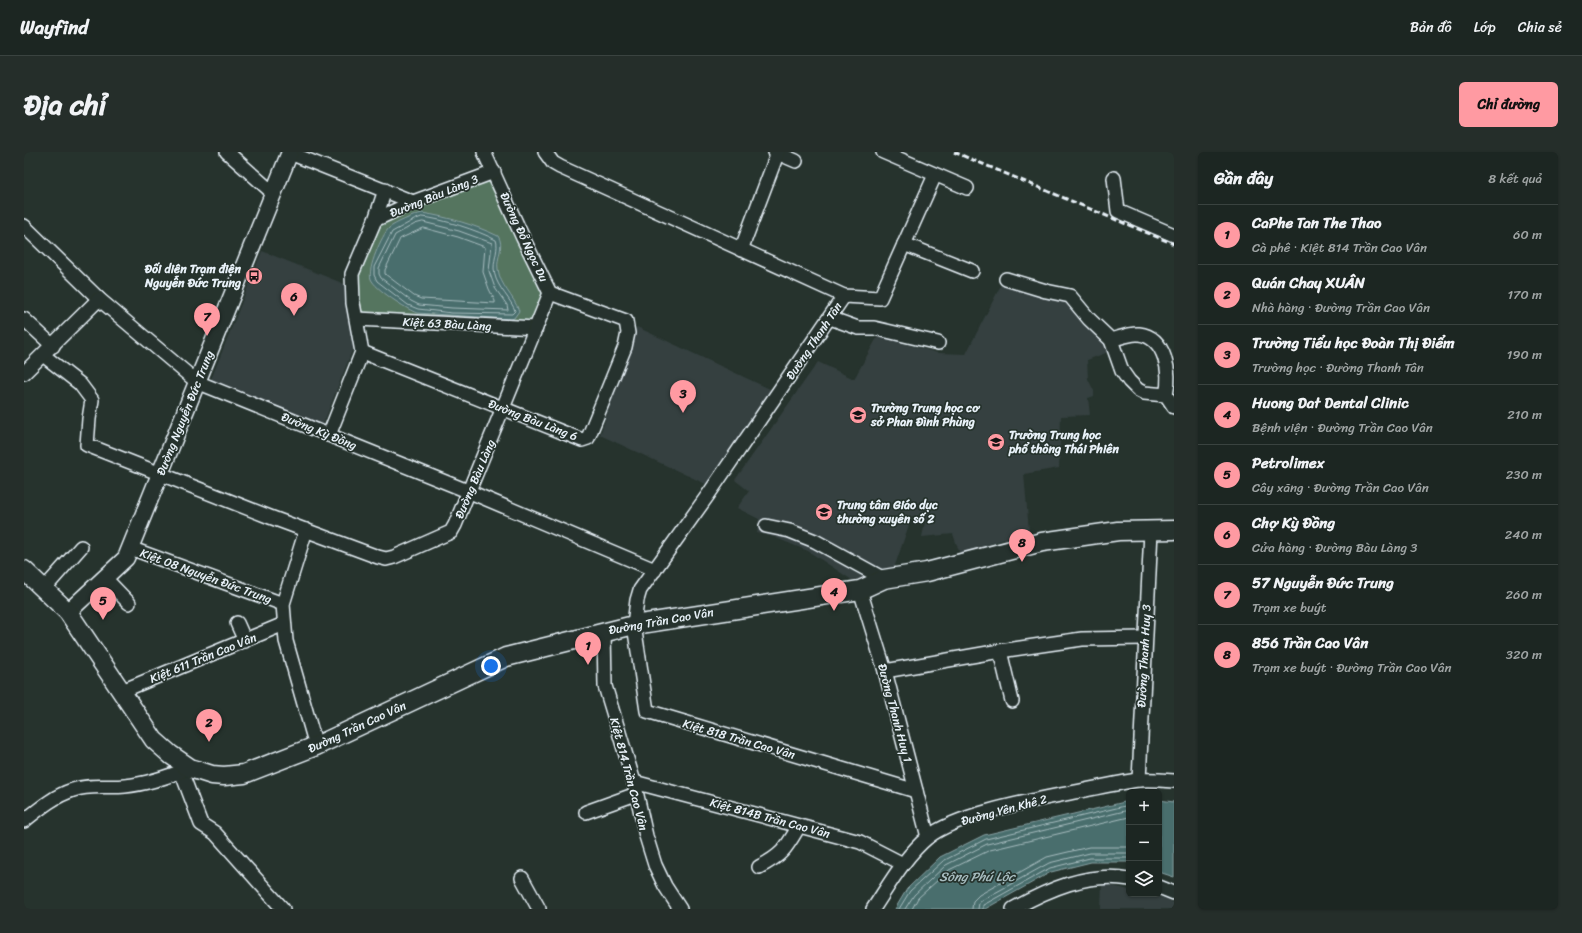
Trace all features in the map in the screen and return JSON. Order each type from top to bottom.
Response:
[{"type":"main road","name":"Đường Trần Cao Vân","points":[[24,570],[68,612],[154,740],[186,770],[224,776],[244,774],[316,746],[506,657],[604,631],[860,590],[884,579],[927,572],[1042,542],[1118,531],[1174,530]]},
{"type":"street","points":[[227,152],[273,193]]},
{"type":"street","points":[[290,152],[413,202]]},
{"type":"street","name":"Đường Nguyễn Đức Trung","points":[[68,612],[126,558],[290,152]]},
{"type":"street","name":"Đường Đỗ Ngọc Du","points":[[484,152],[550,293],[626,321]]},
{"type":"street","name":"Đường Thanh Tân","points":[[545,152],[553,163],[560,167],[844,296],[717,482],[640,590],[637,600],[634,625]]},
{"type":"street","points":[[741,250],[777,152],[796,161]]},
{"type":"street","points":[[883,152],[967,188]]},
{"type":"street","name":"Đường Bàu Làng 3","points":[[375,220],[413,202],[494,172]]},
{"type":"street","points":[[844,296],[880,298],[935,175]]},
{"type":"street","points":[[1114,178],[1118,211],[1174,235]]},
{"type":"street","name":"Đường Bàu Làng 3","points":[[362,352],[353,302],[352,274],[375,220],[384,190]]},
{"type":"street","name":"Đường Kỳ Đồng","points":[[24,226],[99,299],[197,382],[470,492],[655,570]]},
{"type":"street","points":[[904,244],[972,271]]},
{"type":"street","points":[[1006,279],[1046,291],[1070,296],[1089,319],[1111,340],[1122,371],[1129,381],[1138,390],[1144,393],[1166,395]]},
{"type":"street","name":"Đường Bàu Làng","points":[[43,355],[80,384],[92,400],[87,445],[306,530],[378,557],[386,558],[394,557],[451,532],[470,492],[550,293]]},
{"type":"street","points":[[24,373],[99,299]]},
{"type":"street","points":[[830,318],[858,328],[874,328],[938,343]]},
{"type":"street","name":"Kiệt 63 Bàu Làng","points":[[357,319],[536,328]]},
{"type":"street","points":[[24,320],[53,346]]},
{"type":"street","name":"Đường Bàu Làng 6","points":[[362,352],[582,440],[588,438],[626,347],[628,333],[626,321]]},
{"type":"street","points":[[1111,340],[1137,334],[1154,340],[1162,351],[1169,377],[1166,395],[1174,407]]},
{"type":"street","points":[[329,435],[362,352]]},
{"type":"street","points":[[766,526],[790,531],[815,542],[884,579]]},
{"type":"street","points":[[306,530],[283,604],[286,641],[316,746]]},
{"type":"street","name":"Đường Thanh Huy 3","points":[[1139,780],[1150,531]]},
{"type":"street","points":[[44,589],[81,547]]},
{"type":"street","name":"Kiệt 08 Nguyễn Đức Trung","points":[[130,548],[283,604]]},
{"type":"street","points":[[104,577],[129,603]]},
{"type":"street","name":"Đường Thanh Huy 1","points":[[860,590],[885,671],[928,837]]},
{"type":"street","points":[[237,623],[245,640]]},
{"type":"street","name":"Kiệt 611 Trần Cao Vân","points":[[122,691],[284,624]]},
{"type":"street","name":"Kiệt 818 Trần Cao Vân","points":[[634,625],[647,711],[916,791]]},
{"type":"street","name":"Kiệt 814 Trần Cao Vân","points":[[604,631],[605,686],[635,788],[646,836],[655,865],[665,886],[680,909]]},
{"type":"street","points":[[885,671],[1000,651],[1082,639],[1145,638]]},
{"type":"street","points":[[1000,651],[1012,701]]},
{"type":"street","points":[[24,822],[58,796],[73,790],[89,786],[127,786],[166,777],[186,770],[202,824],[215,833],[283,909]]},
{"type":"street","name":"Đường Yên Khê 2","points":[[873,909],[903,864],[928,837],[943,828],[988,812],[1035,800],[1139,780],[1174,781]]},
{"type":"street","points":[[586,812],[635,788]]},
{"type":"street","name":"Kiệt 814B Trần Cao Vân","points":[[635,788],[799,826],[860,842],[903,864]]},
{"type":"street","points":[[759,867],[771,861],[783,852],[799,826]]},
{"type":"street","points":[[522,878],[539,909]]},
{"type":"street","points":[[1013,909],[1038,895],[1077,882],[1091,879],[1126,879]]},
{"type":"street","points":[[1162,888],[1174,893]]},
{"type":"shaded area","points":[[262,251],[347,285],[354,346],[322,427],[210,382]]},
{"type":"shaded area","points":[[1001,285],[1070,303],[1111,351],[1087,360],[1088,379],[1094,391],[1094,396],[1088,398],[1090,415],[1061,416],[1059,468],[1024,474],[1029,531],[960,554],[953,534],[922,537],[925,522],[912,516],[892,574],[852,580],[808,551],[774,537],[757,533],[759,519],[737,508],[749,491],[735,480],[818,362],[854,379],[878,336],[938,353],[966,354]]},
{"type":"shaded area","points":[[637,327],[774,391],[708,485],[600,435]]},
{"type":"shaded area","points":[[1102,883],[1126,889],[1126,897],[1160,897],[1168,899],[1174,903],[1174,909],[1101,909]]},
{"type":"green space","points":[[484,179],[489,182],[546,293],[532,327],[363,318],[357,282],[372,231],[381,221]]},
{"type":"water","points":[[422,213],[461,222],[498,236],[501,244],[498,261],[499,275],[519,311],[514,318],[417,313],[391,298],[378,288],[371,279],[370,274],[376,252],[386,232],[389,228],[396,224]]},
{"type":"water","points":[[1162,800],[1174,802],[1174,877],[1162,873]]},
{"type":"water","name":"Sông Phú Lộc","points":[[1126,802],[1126,862],[1091,862],[1051,872],[985,909],[895,909],[907,889],[940,857],[984,835]]},
{"type":"railway","points":[[954,152],[1174,244]]},
{"type":"place","name":"Đối diện Trạm điện Nguyễn Đức Trung","points":[[254,276]]},
{"type":"place","name":"Chợ Kỳ Đồng","points":[[294,316]]},
{"type":"place","name":"57 Nguyễn Đức Trung","points":[[207,336]]},
{"type":"place","name":"Trường Tiểu học Đoàn Thị Điểm","points":[[683,413]]},
{"type":"place","name":"Trường Trung học cơ sở Phan Đình Phùng","points":[[858,415]]},
{"type":"place","name":"Trường Trung học phổ thông Thái Phiên","points":[[996,442]]},
{"type":"place","name":"Trung tâm Giáo dục thường xuyên số 2","points":[[824,512]]},
{"type":"place","name":"856 Trần Cao Vân","points":[[1022,562]]},
{"type":"place","name":"Huong Dat Dental Clinic","points":[[834,611]]},
{"type":"place","name":"Petrolimex","points":[[103,620]]},
{"type":"place","name":"CaPhe Tan The Thao","points":[[588,665]]},
{"type":"place","name":"Quán Chay XUÂN","points":[[209,742]]}]
